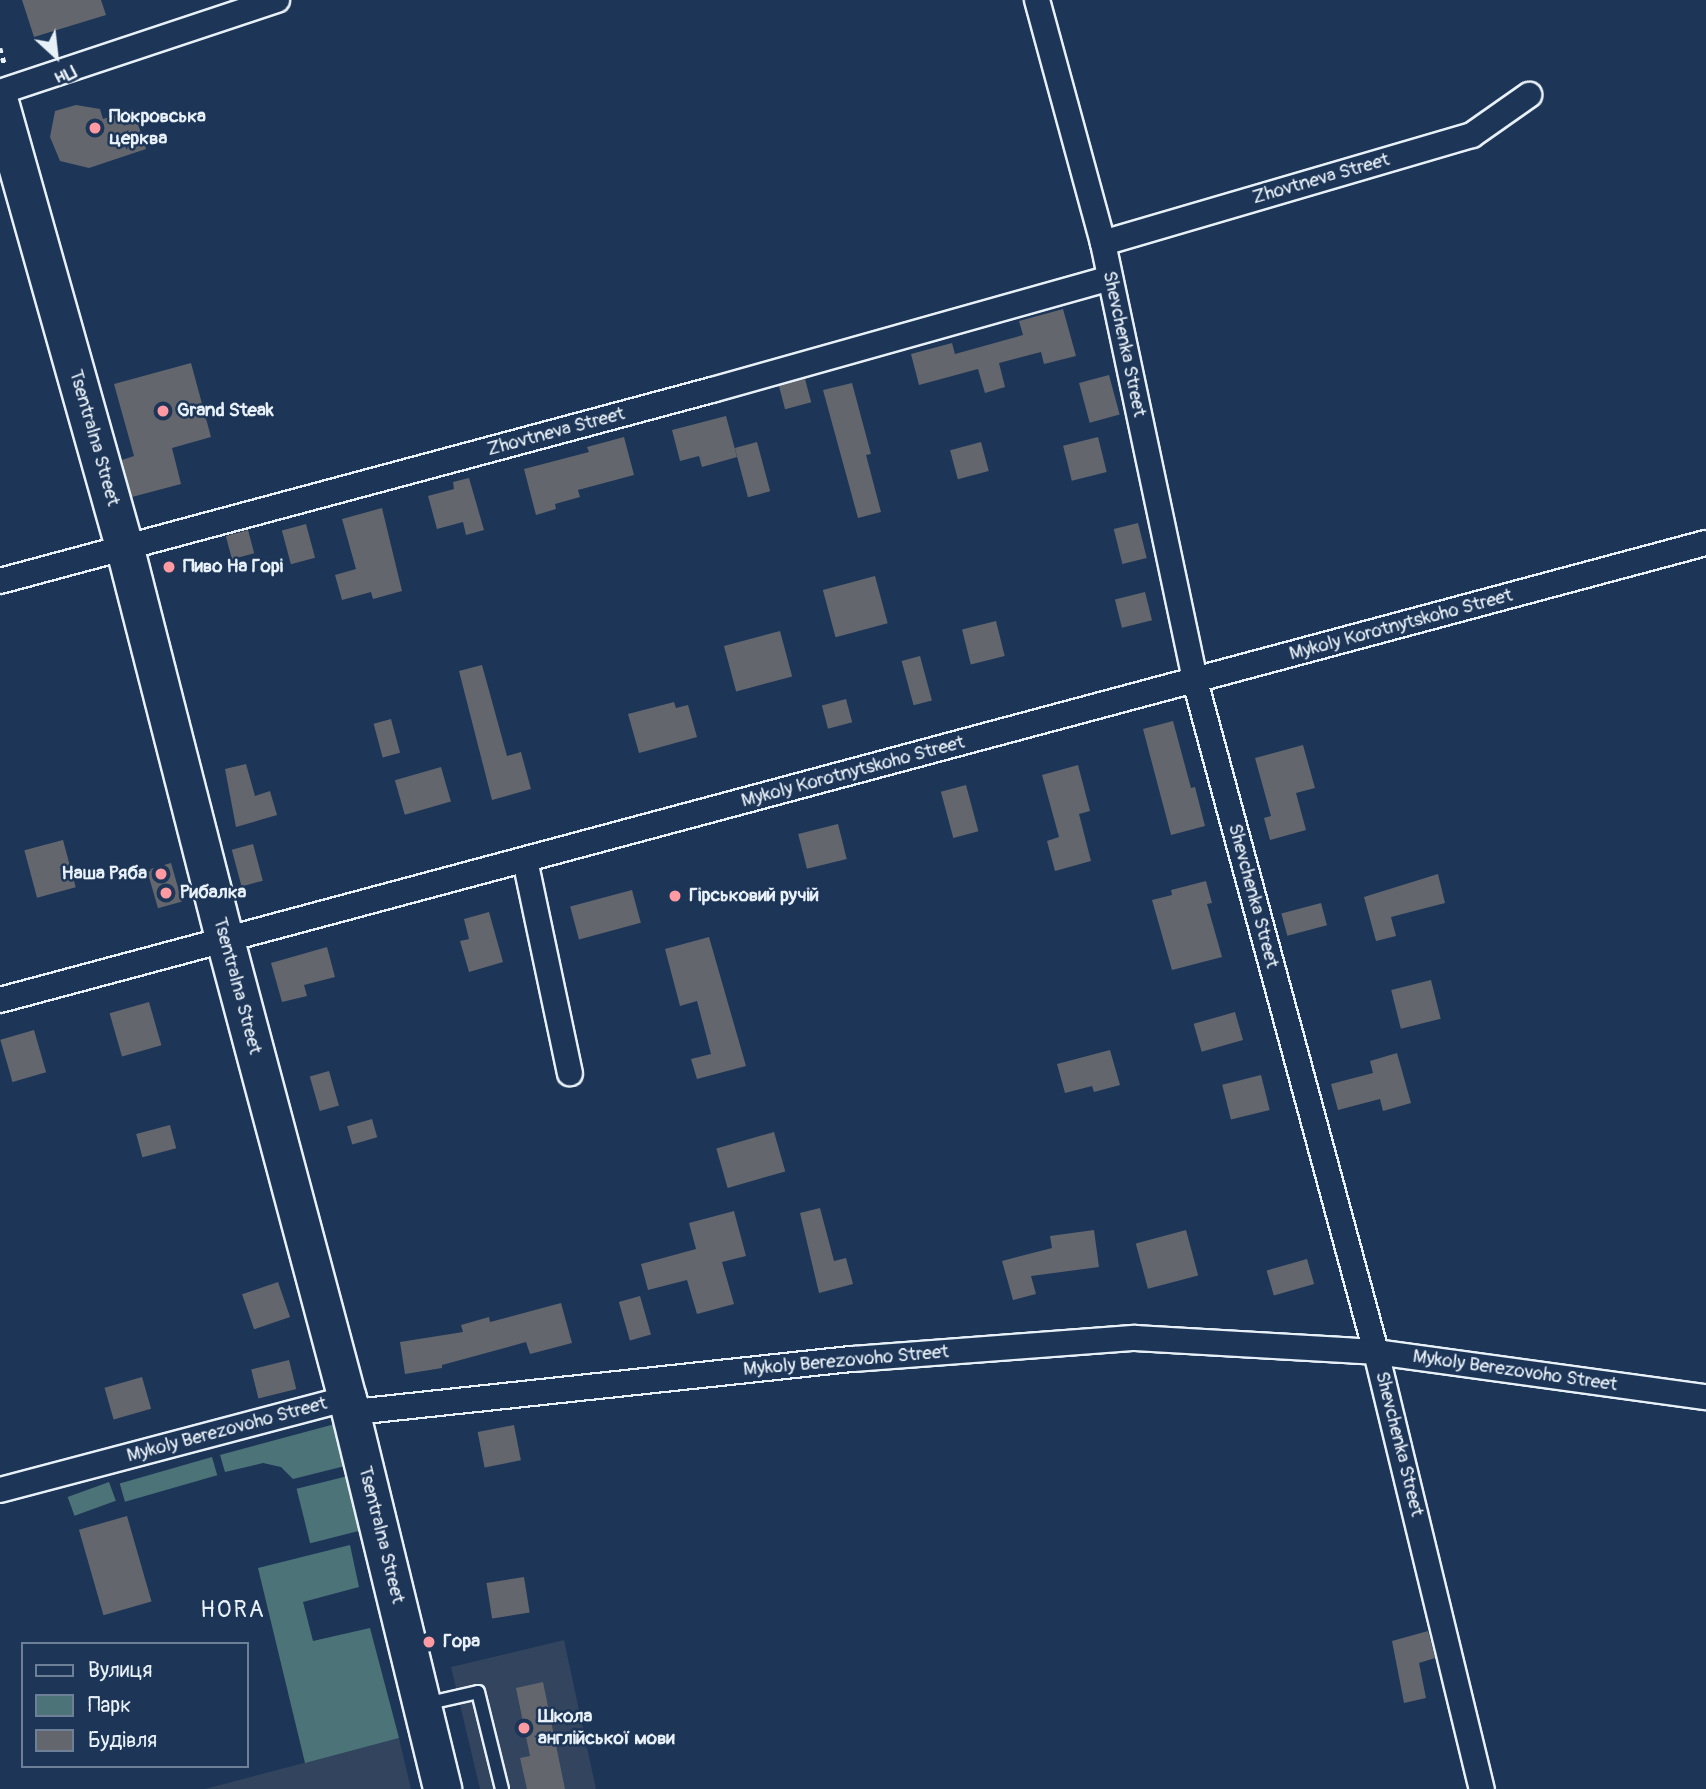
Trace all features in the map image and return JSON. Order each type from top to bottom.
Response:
[{"type":"main road","name":"Tsentralna Street","points":[[0,105],[125,549],[225,940],[347,1398],[442,1789]]},
{"type":"street","points":[[0,92],[277,0]]},
{"type":"street","name":"Shevchenka Street","points":[[1037,0],[1103,243],[1195,681],[1376,1352],[1482,1789]]},
{"type":"street","name":"Zhovtneva Street","points":[[1103,243],[1472,135],[1529,95]]},
{"type":"street","name":"Zhovtneva Street","points":[[0,581],[1110,278]]},
{"type":"street","name":"Mykoly Korotnytskoho Street","points":[[0,1000],[1706,543]]},
{"type":"street","points":[[525,860],[570,1073]]},
{"type":"street","name":"Mykoly Berezovoho Street","points":[[0,1490],[347,1398],[363,1411],[853,1359],[1135,1338],[1376,1352],[1706,1397]]},
{"type":"lane","points":[[422,1705],[478,1692],[502,1789]]},
{"type":"shaded area","name":"Школа англійської мови","points":[[564,1640],[596,1789],[480,1789],[451,1667]]},
{"type":"shaded area","points":[[399,1738],[411,1789],[205,1789]]},
{"type":"green space","points":[[335,1424],[345,1466],[293,1479],[281,1467],[263,1463],[225,1472],[220,1455]]},
{"type":"green space","points":[[212,1457],[217,1475],[125,1502],[120,1483]]},
{"type":"green space","points":[[348,1476],[362,1530],[310,1543],[297,1489]]},
{"type":"green space","points":[[109,1482],[116,1501],[74,1516],[68,1497]]},
{"type":"green space","points":[[350,1545],[359,1587],[303,1602],[313,1641],[370,1628],[399,1738],[305,1763],[258,1568]]},
{"type":"building","points":[[22,0],[101,0],[106,15],[34,37]]},
{"type":"building","name":"Покровська церква","points":[[76,105],[100,109],[103,119],[133,109],[146,149],[89,168],[60,161],[50,137],[55,111]]},
{"type":"building","points":[[1063,309],[1076,356],[1044,364],[1041,352],[999,363],[1005,387],[985,393],[978,369],[919,385],[911,354],[952,343],[955,354],[1023,335],[1019,321]]},
{"type":"building","name":"Grand Steak","points":[[191,363],[211,437],[172,448],[181,484],[132,497],[122,460],[134,456],[114,384]]},
{"type":"building","points":[[1109,375],[1120,415],[1090,423],[1079,383]]},
{"type":"building","points":[[805,379],[811,402],[785,409],[779,386]]},
{"type":"building","points":[[852,383],[871,454],[866,455],[881,512],[858,518],[823,390]]},
{"type":"building","points":[[726,416],[737,457],[702,467],[699,456],[680,461],[672,430]]},
{"type":"building","points":[[624,437],[634,475],[578,490],[580,497],[555,504],[556,509],[536,515],[524,469],[589,452],[587,447]]},
{"type":"building","points":[[1098,437],[1107,472],[1072,481],[1063,446]]},
{"type":"building","points":[[757,442],[770,491],[748,497],[735,448]]},
{"type":"building","points":[[981,442],[989,471],[958,479],[950,450]]},
{"type":"building","points":[[469,478],[484,530],[466,535],[463,522],[437,529],[428,496],[454,489],[453,482]]},
{"type":"building","points":[[382,508],[402,591],[373,599],[371,592],[342,600],[335,575],[356,569],[342,519]]},
{"type":"building","points":[[1138,523],[1147,558],[1122,564],[1114,529]]},
{"type":"building","points":[[306,524],[315,558],[291,564],[282,530]]},
{"type":"building","points":[[248,530],[254,553],[232,559],[226,536]]},
{"type":"building","points":[[875,576],[888,623],[836,637],[823,590]]},
{"type":"building","points":[[1145,592],[1152,620],[1122,628],[1115,599]]},
{"type":"building","points":[[996,621],[1005,656],[971,664],[962,629]]},
{"type":"building","points":[[780,631],[792,676],[736,691],[724,646]]},
{"type":"building","points":[[920,656],[932,700],[914,705],[902,661]]},
{"type":"building","points":[[482,665],[507,756],[521,752],[531,789],[492,800],[459,671]]},
{"type":"building","points":[[846,699],[852,722],[828,729],[822,705]]},
{"type":"building","points":[[674,702],[676,708],[688,705],[697,737],[639,753],[628,714]]},
{"type":"building","points":[[391,719],[400,753],[383,757],[374,724]]},
{"type":"building","points":[[1173,721],[1191,788],[1195,787],[1205,826],[1171,835],[1143,729]]},
{"type":"building","points":[[1303,745],[1315,788],[1296,793],[1306,830],[1270,840],[1264,818],[1271,816],[1255,758]]},
{"type":"building","points":[[246,764],[255,796],[270,791],[277,815],[236,827],[225,769]]},
{"type":"building","points":[[1078,765],[1090,811],[1079,814],[1091,861],[1055,871],[1047,841],[1059,837],[1042,775]]},
{"type":"building","points":[[441,767],[451,802],[405,815],[395,780]]},
{"type":"building","points":[[966,785],[978,831],[953,838],[941,792]]},
{"type":"building","points":[[838,824],[847,859],[807,869],[798,834]]},
{"type":"building","points":[[63,840],[76,887],[37,898],[24,850]]},
{"type":"building","points":[[253,844],[263,881],[242,886],[232,850]]},
{"type":"building","points":[[171,863],[182,901],[158,908],[147,870]]},
{"type":"building","points":[[1438,874],[1445,903],[1391,917],[1396,936],[1376,941],[1364,897]]},
{"type":"building","points":[[1206,881],[1212,903],[1207,904],[1222,957],[1172,970],[1152,900],[1172,895],[1171,890]]},
{"type":"building","points":[[632,890],[641,923],[579,939],[570,907]]},
{"type":"building","points":[[1321,903],[1327,925],[1287,936],[1281,914]]},
{"type":"building","points":[[489,912],[503,962],[469,972],[460,941],[469,939],[464,919]]},
{"type":"building","points":[[709,937],[746,1066],[697,1079],[691,1059],[711,1054],[697,1001],[680,1006],[665,949]]},
{"type":"building","points":[[327,947],[335,977],[304,985],[307,996],[282,1002],[271,963]]},
{"type":"building","points":[[1431,980],[1441,1019],[1401,1029],[1391,990]]},
{"type":"building","points":[[149,1002],[161,1045],[122,1057],[110,1013]]},
{"type":"building","points":[[1235,1012],[1243,1040],[1202,1052],[1194,1024]]},
{"type":"building","points":[[34,1030],[46,1072],[12,1082],[0,1040]]},
{"type":"building","points":[[1110,1050],[1120,1085],[1094,1092],[1092,1086],[1065,1093],[1057,1064]]},
{"type":"building","points":[[1397,1053],[1411,1103],[1383,1111],[1380,1099],[1338,1110],[1331,1084],[1373,1073],[1370,1061]]},
{"type":"building","points":[[329,1071],[339,1106],[320,1111],[310,1077]]},
{"type":"building","points":[[1261,1075],[1270,1110],[1231,1120],[1222,1085]]},
{"type":"building","points":[[372,1119],[377,1137],[352,1144],[347,1126]]},
{"type":"building","points":[[170,1125],[176,1148],[142,1157],[136,1134]]},
{"type":"building","points":[[774,1132],[785,1171],[728,1188],[716,1149]]},
{"type":"building","points":[[820,1208],[834,1261],[846,1258],[853,1284],[819,1293],[800,1213]]},
{"type":"building","points":[[734,1211],[746,1256],[722,1262],[734,1304],[697,1314],[687,1280],[648,1290],[641,1264],[696,1249],[689,1223]]},
{"type":"building","points":[[1094,1230],[1099,1267],[1031,1276],[1036,1294],[1013,1300],[1002,1261],[1052,1248],[1050,1236]]},
{"type":"building","points":[[1186,1230],[1198,1275],[1148,1289],[1136,1243]]},
{"type":"building","points":[[1307,1259],[1314,1284],[1274,1296],[1267,1271]]},
{"type":"building","points":[[278,1282],[290,1317],[254,1329],[242,1294]]},
{"type":"building","points":[[640,1296],[651,1334],[630,1341],[619,1302]]},
{"type":"building","points":[[561,1303],[572,1343],[530,1354],[526,1342],[442,1365],[442,1368],[405,1374],[400,1342],[463,1332],[461,1325],[489,1317],[490,1322]]},
{"type":"building","points":[[289,1360],[296,1389],[258,1399],[251,1369]]},
{"type":"building","points":[[142,1377],[151,1409],[114,1419],[105,1388]]},
{"type":"building","points":[[514,1425],[521,1460],[485,1467],[478,1432]]},
{"type":"building","points":[[127,1516],[152,1602],[103,1615],[79,1530]]},
{"type":"building","points":[[524,1577],[530,1613],[492,1619],[486,1583]]},
{"type":"building","points":[[1428,1631],[1435,1658],[1419,1663],[1426,1698],[1404,1703],[1392,1641]]},
{"type":"building","points":[[543,1682],[565,1789],[527,1789],[520,1758],[530,1756],[516,1688]]},
{"type":"place","name":"Покровська церква","points":[[95,128]]},
{"type":"place","name":"Grand Steak","points":[[163,411]]},
{"type":"place","name":"Пиво На Горі","points":[[169,567]]},
{"type":"place","name":"Наша Ряба","points":[[161,874]]},
{"type":"place","name":"Рибалка","points":[[166,893]]},
{"type":"place","name":"Гірськовий ручій","points":[[675,896]]},
{"type":"place","name":"Гора","points":[[429,1642]]},
{"type":"place","name":"Школа англійської мови","points":[[524,1728]]},
{"type":"district","name":"HORA","points":[[233,1610]]}]
